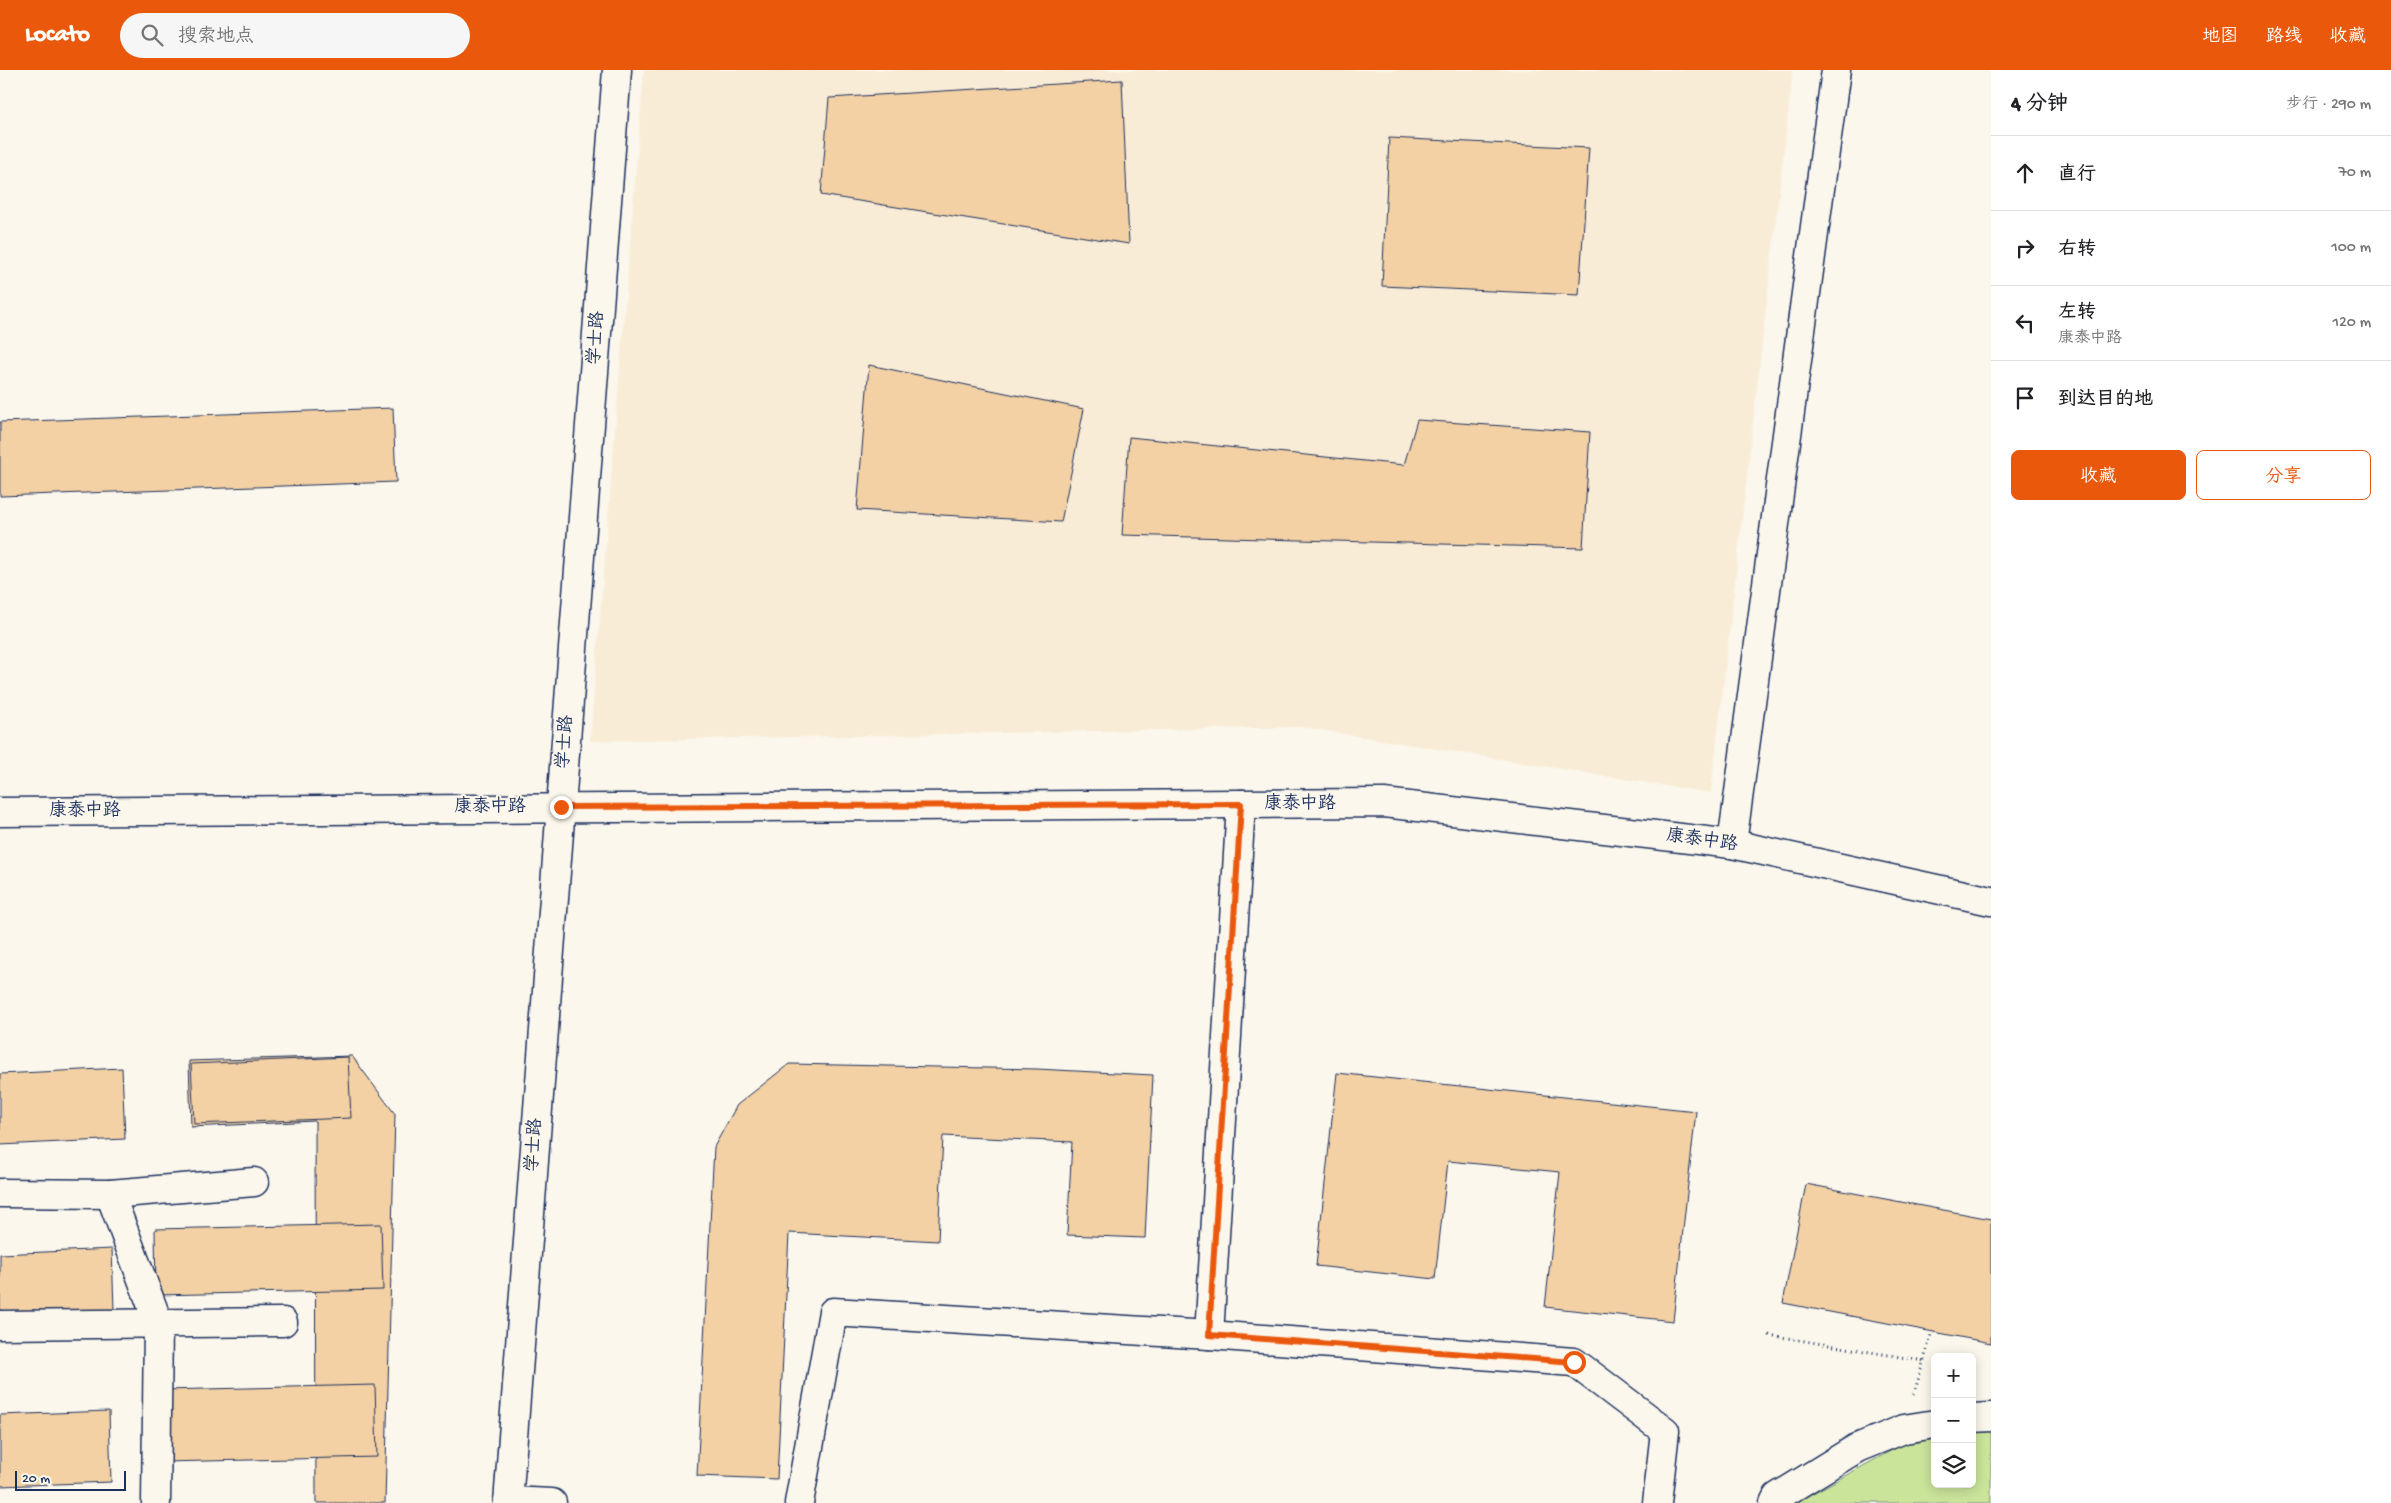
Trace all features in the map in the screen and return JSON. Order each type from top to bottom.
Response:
[{"type":"street","name":"学士路","points":[[508,1502],[617,70]]},
{"type":"street","points":[[1732,844],[1836,70]]},
{"type":"street","name":"康泰中路","points":[[0,812],[1384,803],[1732,844],[1991,901]]},
{"type":"street","points":[[1209,1335],[1241,804]]},
{"type":"street","points":[[0,1193],[110,1194],[254,1182]]},
{"type":"street","points":[[110,1194],[158,1322],[156,1503]]},
{"type":"street","points":[[800,1503],[833,1312],[1209,1335],[1574,1362],[1664,1431],[1657,1503]]},
{"type":"street","points":[[0,1325],[283,1322]]},
{"type":"street","points":[[1976,1418],[1991,1416]]},
{"type":"street","points":[[1774,1503],[1777,1497],[1857,1448],[1904,1429],[1931,1425]]},
{"type":"street","points":[[508,1502],[552,1503]]},
{"type":"path","points":[[1904,1429],[1932,1332]]},
{"type":"path","points":[[1769,1335],[1924,1361]]},
{"type":"shaded area","points":[[644,70],[1793,70],[1711,793],[1301,727],[590,741]]},
{"type":"green space","points":[[1991,1431],[1991,1503],[1795,1503],[1907,1442],[1931,1439],[1931,1488],[1976,1488],[1976,1433]]},
{"type":"building","points":[[1122,80],[1129,244],[821,195],[829,98]]},
{"type":"building","points":[[1389,138],[1589,148],[1579,295],[1382,286]]},
{"type":"building","points":[[869,365],[1084,409],[1061,522],[857,510]]},
{"type":"building","points":[[393,408],[396,482],[0,496],[0,422]]},
{"type":"building","points":[[1417,420],[1590,432],[1583,548],[1122,535],[1129,437],[1404,465]]},
{"type":"building","points":[[352,1056],[395,1114],[385,1503],[316,1503],[315,1121],[191,1127],[189,1061]]},
{"type":"building","points":[[348,1057],[351,1118],[194,1124],[191,1064]]},
{"type":"building","points":[[789,1064],[1037,1069],[1153,1075],[1145,1238],[1067,1235],[1072,1142],[943,1136],[938,1241],[789,1233],[777,1479],[697,1476],[714,1147],[737,1105]]},
{"type":"building","points":[[122,1068],[125,1139],[0,1145],[0,1074]]},
{"type":"building","points":[[1337,1073],[1696,1111],[1673,1321],[1545,1307],[1560,1172],[1448,1161],[1435,1279],[1316,1266]]},
{"type":"building","points":[[1806,1184],[1991,1219],[1991,1343],[1783,1303]]},
{"type":"building","points":[[381,1224],[383,1290],[156,1295],[155,1229]]},
{"type":"building","points":[[112,1249],[114,1310],[0,1314],[0,1254]]},
{"type":"building","points":[[375,1385],[377,1457],[164,1462],[163,1390]]},
{"type":"building","points":[[109,1411],[111,1482],[0,1486],[0,1415]]},
{"type":"route","points":[[561,807],[1241,804],[1209,1335],[1574,1362]]}]
